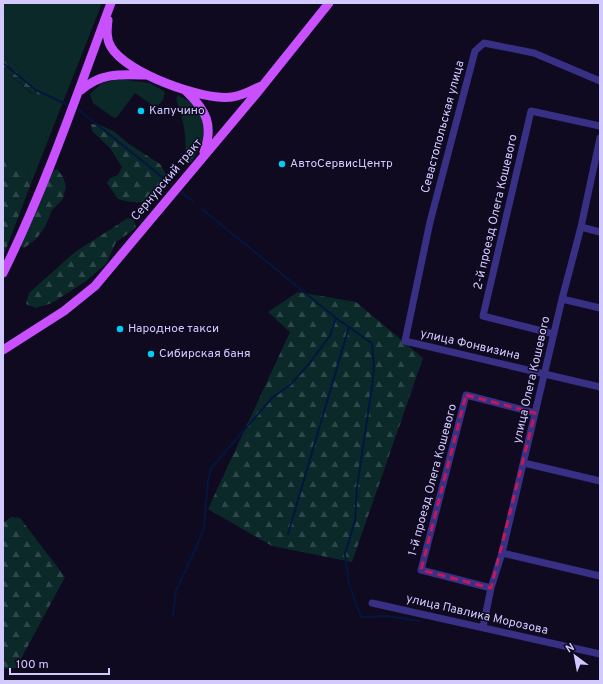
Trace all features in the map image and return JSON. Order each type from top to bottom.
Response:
[{"type":"main road","name":"Сернурский тракт","points":[[4,349],[68,308],[95,286],[264,84],[329,3]]},
{"type":"main road","points":[[110,6],[107,34],[111,47],[119,56],[145,75],[186,91],[223,98],[243,94],[264,84]]},
{"type":"main road","points":[[3,273],[55,153],[110,6]]},
{"type":"main road","points":[[79,92],[89,83],[104,76],[114,74],[145,75]]},
{"type":"main road","points":[[186,91],[202,107],[208,119],[207,145],[202,157]]},
{"type":"street","name":"Севастопольская улица","points":[[405,341],[430,222],[475,50],[484,43],[534,53],[600,81]]},
{"type":"street","name":"2-й проезд Олега Кошевого","points":[[554,334],[483,316],[531,111],[600,126]]},
{"type":"street","name":"улица Олега Кошевого","points":[[483,627],[491,588],[502,553],[562,299],[581,227],[600,138]]},
{"type":"street","points":[[581,227],[600,232]]},
{"type":"street","points":[[562,299],[600,308]]},
{"type":"street","name":"улица Фонвизина","points":[[405,341],[600,387]]},
{"type":"street","name":"1-й проезд Олега Кошевого","points":[[491,588],[421,570],[466,395],[535,413]]},
{"type":"street","points":[[524,463],[600,481]]},
{"type":"street","points":[[502,553],[600,576]]},
{"type":"street","name":"улица Павлика Морозова","points":[[372,603],[600,654]]},
{"type":"highlighted area","points":[[466,395],[535,413],[491,588],[421,570]]},
{"type":"green space","points":[[3,3],[102,3],[32,181],[25,167],[7,167],[3,157],[3,70],[31,93],[41,95],[41,88],[23,71],[3,56]]},
{"type":"green space","points":[[3,56],[23,71],[41,88],[41,95],[32,93],[3,70]]},
{"type":"green space","points":[[120,79],[149,83],[164,91],[164,98],[155,107],[135,93],[117,117],[114,118],[93,103],[90,94],[102,83]]},
{"type":"green space","points":[[178,95],[194,105],[200,112],[203,120],[204,134],[191,163],[185,160],[186,144],[183,122],[176,99]]},
{"type":"green space","points":[[91,124],[100,125],[115,132],[129,144],[160,164],[167,176],[163,189],[159,194],[149,201],[143,202],[130,202],[118,199],[107,183],[110,178],[118,175],[122,167],[110,148],[92,131]]},
{"type":"green space","points":[[3,157],[7,167],[25,167],[32,181],[3,257]]},
{"type":"green space","points":[[57,169],[63,177],[66,186],[63,199],[52,210],[45,227],[36,239],[24,248],[20,246],[53,171]]},
{"type":"green space","points":[[128,218],[134,220],[136,228],[116,242],[106,264],[86,281],[52,303],[36,308],[26,304],[29,293],[75,252]]},
{"type":"green space","points":[[298,292],[356,302],[423,358],[352,562],[272,546],[208,509],[290,332],[268,312]]},
{"type":"green space","points":[[11,517],[20,518],[65,577],[16,668],[3,669],[3,523]]},
{"type":"waterway","points":[[3,63],[36,90],[68,105]]},
{"type":"waterway","points":[[79,110],[171,184]]},
{"type":"waterway","points":[[181,192],[194,202]]},
{"type":"waterway","points":[[202,209],[336,318],[370,342]]},
{"type":"waterway","points":[[173,616],[176,591],[204,528],[208,482],[211,468],[273,397],[290,385],[308,365],[330,336],[336,318]]},
{"type":"waterway","points":[[288,534],[349,327]]},
{"type":"waterway","points":[[369,341],[372,344],[374,366],[357,487],[355,521],[345,554],[349,584],[361,617],[387,616],[419,621]]},
{"type":"place","name":"Капучино","points":[[141,111]]},
{"type":"place","name":"АвтоСервисЦентр","points":[[282,164]]},
{"type":"place","name":"Народное такси","points":[[120,329]]},
{"type":"place","name":"Сибирская баня","points":[[151,354]]}]
